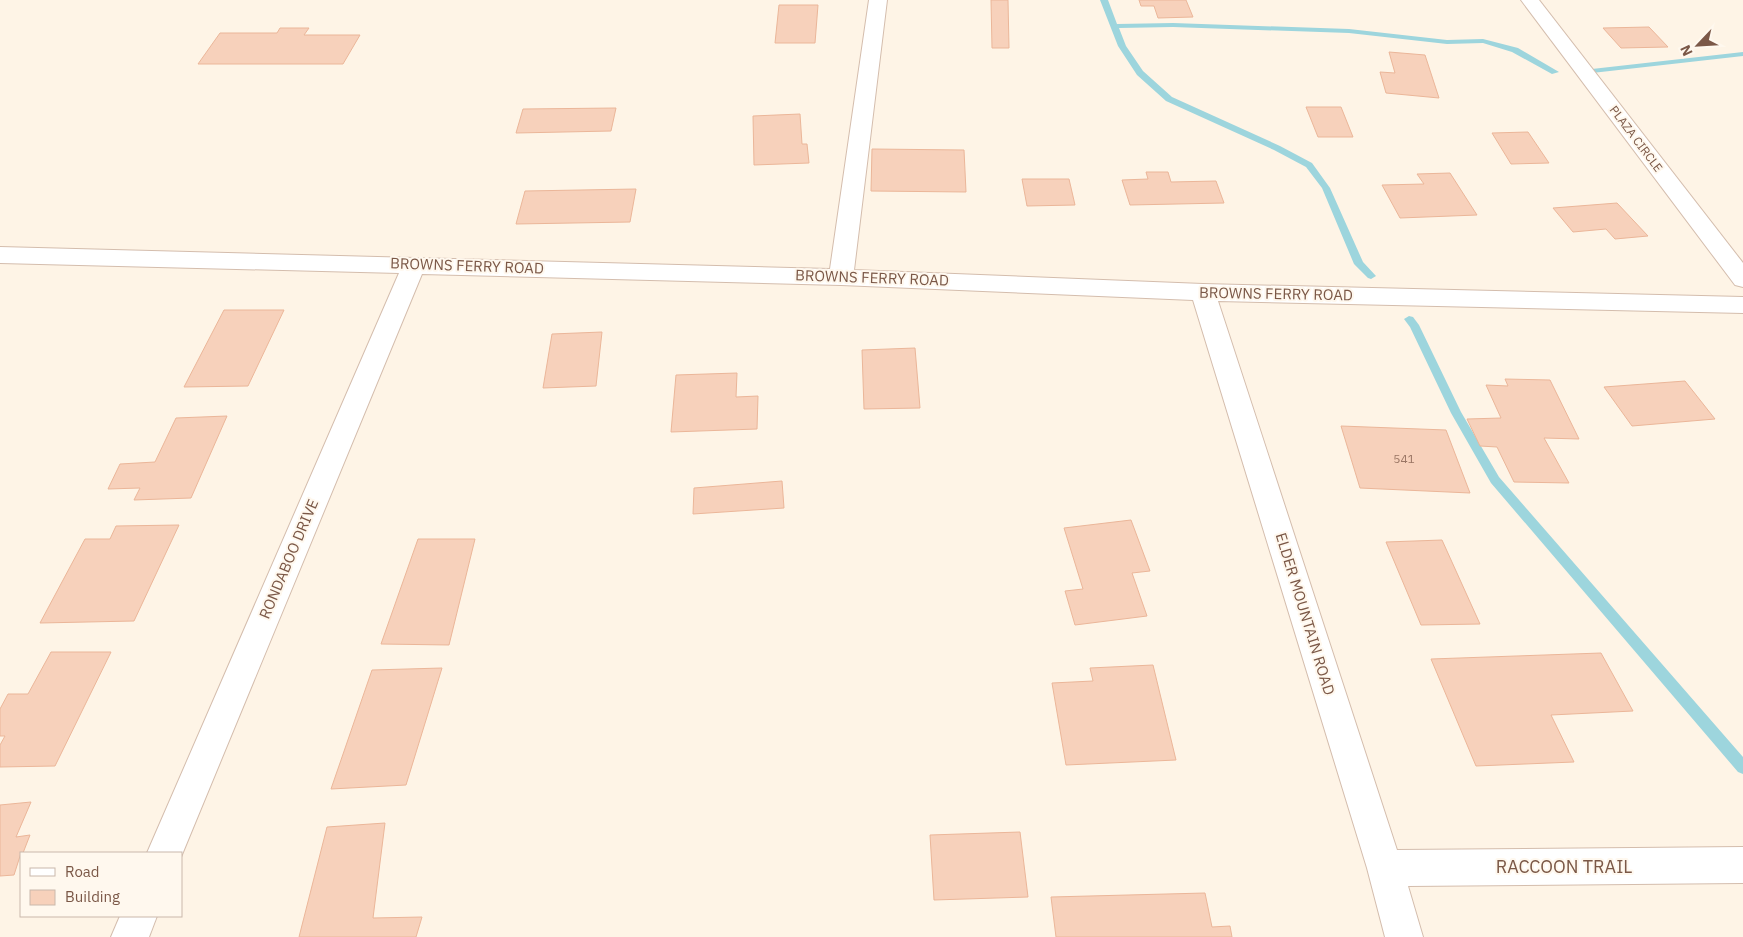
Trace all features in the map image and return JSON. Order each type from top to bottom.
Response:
[{"type":"street","points":[[841,277],[878,0]]},
{"type":"street","name":"PLAZA CIRCLE","points":[[1530,0],[1743,279]]},
{"type":"street","name":"BROWNS FERRY ROAD","points":[[0,255],[841,277],[1203,292],[1743,305]]},
{"type":"street","name":"RONDABOO DRIVE","points":[[165,852],[414,265]]},
{"type":"street","name":"ELDER MOUNTAIN ROAD","points":[[1203,292],[1385,868],[1404,937]]},
{"type":"street","name":"RACCOON TRAIL","points":[[1385,868],[1743,866]]},
{"type":"street","points":[[130,937],[139,917]]},
{"type":"building","points":[[991,0],[1008,0],[1009,48],[992,48]]},
{"type":"building","points":[[1139,0],[1186,0],[1193,17],[1158,18],[1154,6],[1141,6]]},
{"type":"building","points":[[779,5],[818,5],[815,43],[775,43]]},
{"type":"building","points":[[1649,27],[1668,47],[1621,48],[1603,28]]},
{"type":"building","points":[[280,28],[309,28],[304,35],[360,35],[343,64],[198,64],[220,33],[277,33]]},
{"type":"building","points":[[1389,52],[1425,55],[1439,98],[1386,93],[1380,72],[1395,73]]},
{"type":"building","points":[[1306,107],[1341,107],[1353,137],[1318,137]]},
{"type":"building","points":[[616,108],[611,131],[516,133],[523,109]]},
{"type":"building","points":[[800,114],[802,144],[807,144],[809,163],[754,165],[753,116]]},
{"type":"building","points":[[1528,132],[1549,163],[1511,164],[1492,133]]},
{"type":"building","points":[[872,149],[964,150],[966,192],[871,191]]},
{"type":"building","points":[[1146,172],[1168,172],[1171,182],[1216,181],[1224,203],[1130,205],[1122,180],[1148,179]]},
{"type":"building","points":[[1450,173],[1477,215],[1400,218],[1382,185],[1424,184],[1417,174]]},
{"type":"building","points":[[1022,179],[1069,179],[1075,205],[1027,206]]},
{"type":"building","points":[[636,189],[630,222],[516,224],[525,191]]},
{"type":"building","points":[[1617,203],[1648,236],[1615,239],[1606,229],[1573,232],[1553,208]]},
{"type":"building","points":[[224,310],[284,310],[248,386],[184,387]]},
{"type":"building","points":[[602,332],[596,386],[543,388],[552,334]]},
{"type":"building","points":[[915,348],[920,408],[864,409],[862,350]]},
{"type":"building","points":[[737,373],[736,397],[758,396],[757,429],[671,432],[676,375]]},
{"type":"building","points":[[1505,379],[1550,380],[1579,439],[1544,438],[1569,483],[1514,482],[1497,447],[1480,446],[1467,419],[1501,418],[1486,385],[1508,386]]},
{"type":"building","points":[[1685,381],[1715,419],[1632,426],[1604,387]]},
{"type":"building","points":[[227,416],[191,498],[134,500],[140,488],[108,489],[120,464],[155,462],[176,418]]},
{"type":"building","points":[[1341,426],[1446,430],[1470,493],[1360,488]]},
{"type":"building","points":[[782,481],[784,508],[693,514],[694,488]]},
{"type":"building","points":[[1131,520],[1150,571],[1132,573],[1147,616],[1075,625],[1065,591],[1083,589],[1064,528]]},
{"type":"building","points":[[179,525],[134,621],[40,623],[85,539],[110,539],[116,526]]},
{"type":"building","points":[[418,539],[475,539],[449,645],[381,644]]},
{"type":"building","points":[[1442,540],[1480,624],[1421,625],[1386,542]]},
{"type":"building","points":[[51,652],[111,652],[55,766],[0,767],[0,745],[5,736],[0,736],[0,709],[8,694],[28,694]]},
{"type":"building","points":[[1601,653],[1633,711],[1551,715],[1574,762],[1476,766],[1431,659]]},
{"type":"building","points":[[1153,665],[1176,760],[1066,765],[1052,683],[1093,681],[1090,668]]},
{"type":"building","points":[[442,668],[406,785],[331,789],[372,670]]},
{"type":"building","points":[[31,802],[16,837],[30,835],[23,852],[20,852],[14,875],[0,876],[0,805]]},
{"type":"building","points":[[385,823],[373,918],[422,917],[416,937],[299,937],[327,827]]},
{"type":"building","points":[[1020,832],[1028,897],[934,900],[930,835]]},
{"type":"building","points":[[1205,893],[1212,927],[1230,926],[1232,937],[1056,937],[1051,897]]},
{"type":"waterway","points":[[1104,0],[1114,26]]},
{"type":"waterway","points":[[1114,26],[1173,25],[1349,31],[1447,42],[1483,41],[1515,50],[1555,72]]},
{"type":"waterway","points":[[1114,26],[1122,46],[1140,73],[1169,99],[1277,148],[1309,165],[1326,188],[1359,264],[1371,276]]},
{"type":"waterway","points":[[1592,71],[1743,54]]},
{"type":"waterway","points":[[1409,319],[1414,325],[1456,413],[1495,480],[1743,767]]}]
